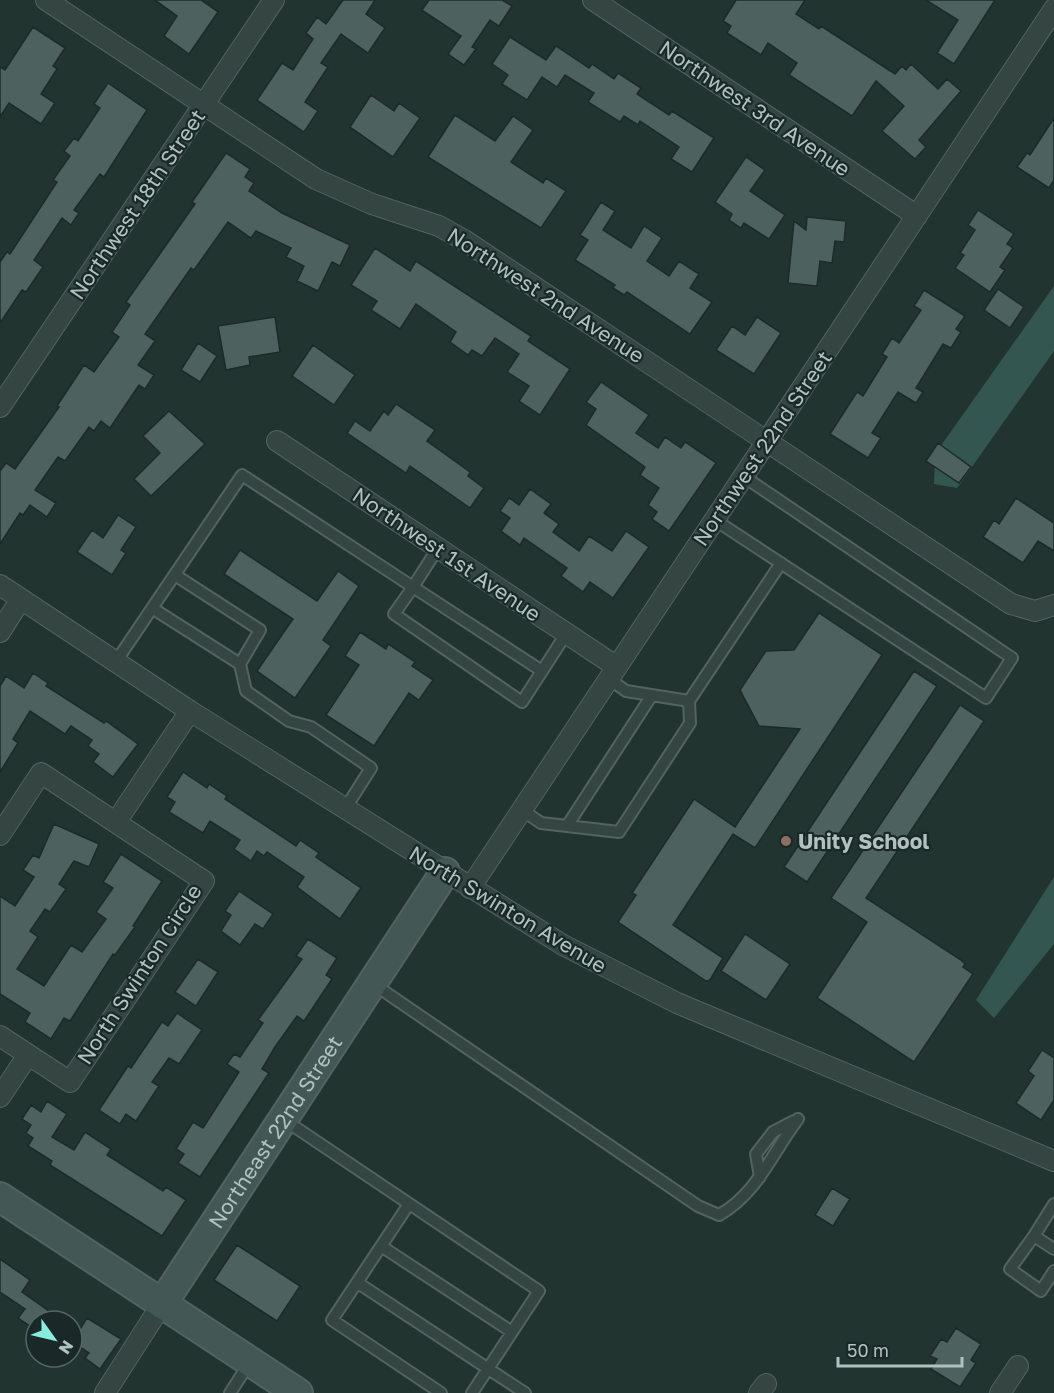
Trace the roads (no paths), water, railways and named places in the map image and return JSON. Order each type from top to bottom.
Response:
[{"type":"street","name":"Northwest 2nd Avenue","points":[[46,0],[336,190],[372,204],[413,215],[464,240],[1011,604],[1035,611],[1054,605]]},
{"type":"street","name":"Northwest 18th Street","points":[[0,407],[274,0]]},
{"type":"street","name":"Northwest 3rd Avenue","points":[[593,0],[916,216]]},
{"type":"street","name":"Northwest 22nd Street","points":[[470,888],[1054,9]]},
{"type":"street","name":"Northwest 1st Avenue","points":[[277,441],[566,634],[613,673]]},
{"type":"street","name":"North Swinton Avenue","points":[[0,585],[190,711],[563,945],[677,1003],[1054,1161]]},
{"type":"street","points":[[0,632],[21,599]]},
{"type":"street","points":[[0,835],[41,773],[116,822],[190,711]]},
{"type":"street","name":"North Swinton Circle","points":[[28,1055],[70,1082],[204,881],[116,822]]},
{"type":"street","name":"Northeast 22nd Street","points":[[108,1392],[162,1304],[445,872]]},
{"type":"street","points":[[0,1036],[28,1055],[0,1097]]},
{"type":"street","points":[[0,1197],[298,1393]]},
{"type":"street","points":[[1000,1393],[1018,1366]]},
{"type":"lane","points":[[115,663],[242,475],[542,671]]},
{"type":"lane","points":[[715,520],[986,698],[1012,658],[743,476]]},
{"type":"lane","points":[[438,548],[394,614],[522,702],[566,634]]},
{"type":"lane","points":[[522,810],[541,823],[619,832],[690,723],[689,700],[781,563]]},
{"type":"lane","points":[[175,575],[260,630],[240,664],[246,691],[289,721],[311,727],[371,768],[345,809]]},
{"type":"lane","points":[[152,608],[240,664]]},
{"type":"lane","points":[[613,673],[626,691],[689,700]]},
{"type":"lane","points":[[567,826],[652,695]]},
{"type":"lane","points":[[372,982],[698,1206],[719,1215],[738,1204],[760,1177],[756,1154],[773,1132],[798,1119]]},
{"type":"lane","points":[[283,1119],[539,1291],[472,1393]]},
{"type":"lane","points":[[409,1204],[332,1320],[441,1393]]},
{"type":"lane","points":[[1054,1204],[1010,1269],[1041,1291],[1054,1271]]},
{"type":"lane","points":[[1034,1236],[1054,1249]]},
{"type":"lane","points":[[381,1246],[512,1332]]},
{"type":"lane","points":[[358,1283],[525,1393]]},
{"type":"lane","points":[[230,1393],[250,1362]]},
{"type":"water","points":[[1054,286],[1054,351],[957,488],[934,484],[935,454]]},
{"type":"water","points":[[1054,877],[1054,944],[994,1018],[976,1000]]},
{"type":"place","name":"Unity School","points":[[786,841]]}]
